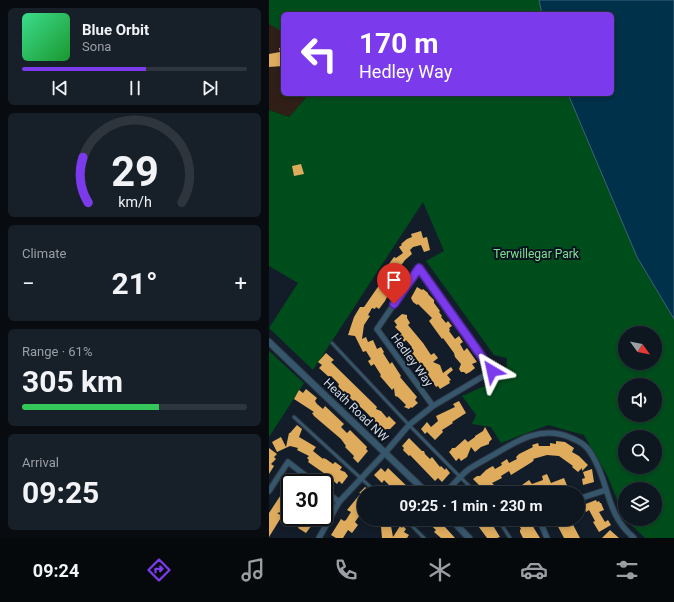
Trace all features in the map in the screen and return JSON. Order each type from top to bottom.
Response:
[{"type":"street","name":"Hedley Way","points":[[319,538],[339,502],[385,454],[409,425],[433,406],[492,371],[419,268],[377,329],[433,406]]},
{"type":"street","name":"Heath Road NW","points":[[269,342],[419,486]]},
{"type":"street","points":[[452,486],[468,470],[520,439],[530,435],[547,432],[560,433],[585,444],[597,465],[617,518],[622,526],[634,538]]},
{"type":"street","points":[[269,492],[288,462],[303,474]]},
{"type":"street","points":[[585,497],[606,490]]},
{"type":"street","points":[[333,497],[339,502]]},
{"type":"street","points":[[458,526],[469,538]]},
{"type":"street","points":[[542,526],[547,538]]},
{"type":"lane","points":[[332,343],[469,486]]},
{"type":"lane","points":[[294,418],[369,486]]},
{"type":"lane","points":[[412,526],[424,538]]},
{"type":"lane","points":[[502,526],[510,538]]},
{"type":"shaded area","points":[[269,24],[281,31],[281,96],[306,96],[305,99],[289,117],[269,110]]},
{"type":"green space","points":[[269,0],[539,0],[542,12],[281,12],[281,31],[269,24]]},
{"type":"green space","name":"Terwillegar Park","points":[[306,96],[569,96],[637,257],[674,319],[674,538],[645,538],[632,526],[662,526],[662,482],[618,482],[618,502],[607,475],[584,435],[548,425],[501,443],[491,427],[472,424],[476,415],[462,396],[506,378],[507,358],[494,355],[426,261],[444,251],[423,202],[313,370],[269,328],[298,283],[269,266],[269,110],[289,117],[305,99]]},
{"type":"green space","points":[[269,351],[304,383],[269,437]]},
{"type":"water","points":[[539,0],[674,0],[674,319],[637,257],[569,96],[614,96],[614,12],[542,12]]},
{"type":"building","points":[[279,48],[281,48],[281,66],[269,67],[269,54],[280,52]]},
{"type":"building","points":[[301,164],[304,174],[294,176],[292,166]]},
{"type":"building","points":[[421,231],[423,238],[427,237],[430,250],[424,252],[421,245],[413,247],[410,250],[412,254],[400,267],[404,270],[395,285],[393,284],[386,293],[388,295],[385,301],[379,309],[376,307],[375,309],[372,308],[368,315],[370,316],[364,325],[362,339],[366,337],[368,342],[373,340],[377,349],[381,347],[390,364],[392,362],[401,376],[400,377],[417,397],[415,400],[418,403],[409,409],[404,407],[406,405],[395,396],[394,388],[392,390],[380,376],[381,375],[374,364],[371,366],[368,361],[371,359],[366,351],[363,352],[355,336],[348,335],[354,317],[360,307],[364,307],[382,281],[389,270],[386,268],[394,257],[396,258],[403,253],[399,247],[402,245],[401,244],[412,237],[411,234]]},
{"type":"building","points":[[417,287],[422,290],[423,289],[434,300],[434,303],[440,311],[441,317],[446,323],[448,321],[452,326],[449,328],[449,331],[455,339],[459,336],[463,342],[460,344],[464,351],[467,348],[477,362],[472,364],[475,368],[470,372],[466,374],[461,372],[459,369],[461,364],[429,321],[432,318],[418,304],[417,305],[413,302],[411,298]]},
{"type":"building","points":[[402,314],[407,315],[410,323],[408,325],[431,355],[434,353],[438,358],[433,362],[440,365],[443,373],[451,367],[453,370],[447,375],[451,380],[449,381],[450,383],[440,389],[438,386],[436,387],[423,365],[420,366],[409,349],[412,347],[406,340],[404,342],[399,336],[402,334],[395,327],[397,325],[394,321]]},
{"type":"building","points":[[326,353],[334,360],[331,362],[377,407],[376,409],[381,411],[387,418],[389,416],[396,423],[390,429],[386,429],[384,431],[365,411],[343,392],[338,386],[338,383],[331,376],[330,378],[319,368],[322,365],[318,362]]},
{"type":"building","points":[[306,389],[317,398],[315,401],[317,404],[323,409],[325,406],[344,424],[341,427],[347,433],[350,430],[367,447],[366,449],[368,451],[358,463],[353,458],[354,456],[345,447],[346,446],[341,439],[314,416],[312,413],[314,412],[294,399],[299,390],[303,393]]},
{"type":"building","points":[[459,401],[466,413],[442,430],[443,432],[435,440],[427,432],[425,434],[421,429],[427,422],[431,427],[438,421],[436,416],[455,407],[453,404]]},
{"type":"building","points":[[297,425],[302,429],[299,437],[316,447],[313,451],[323,459],[326,459],[333,464],[335,462],[342,467],[340,470],[345,472],[348,476],[342,484],[339,481],[337,484],[333,480],[333,474],[325,474],[308,462],[309,460],[307,458],[309,456],[297,450],[298,448],[290,446],[277,452],[272,442],[281,437],[286,447],[290,433]]},
{"type":"building","points":[[485,427],[492,439],[489,444],[481,447],[475,452],[471,447],[467,457],[461,461],[459,458],[456,461],[449,452],[452,448],[455,448],[465,439],[468,442],[483,431]]},
{"type":"building","points":[[409,438],[422,451],[424,451],[430,459],[432,457],[440,467],[441,466],[445,470],[446,468],[450,473],[442,482],[438,478],[435,481],[410,455],[409,456],[403,450],[404,448],[402,446]]},
{"type":"building","points":[[556,441],[565,442],[574,448],[572,452],[579,456],[588,465],[582,471],[582,468],[578,472],[572,467],[573,466],[559,456],[547,455],[533,459],[534,460],[532,462],[511,475],[509,471],[501,476],[502,478],[492,483],[495,486],[480,486],[473,479],[480,476],[493,466],[495,469],[502,465],[501,463],[507,459],[509,463],[517,459],[516,457],[519,454],[533,447],[532,445],[538,443],[539,446],[550,446],[550,443],[556,444]]},
{"type":"building","points":[[269,448],[277,454],[274,457],[276,459],[271,464],[274,466],[269,474]]},
{"type":"building","points":[[381,468],[385,472],[388,468],[407,486],[390,486],[384,480],[382,483],[374,475]]},
{"type":"building","points":[[592,469],[594,482],[583,485],[582,479],[585,478],[583,472]]},
{"type":"building","points":[[547,474],[551,483],[564,478],[567,486],[522,485],[529,480],[532,484],[543,480],[542,476]]},
{"type":"building","points":[[281,495],[281,512],[277,513],[281,515],[281,518],[269,537],[269,513]]},
{"type":"building","points":[[357,498],[357,519],[355,522],[357,526],[352,533],[348,530],[343,538],[336,538],[331,535],[341,519],[344,521],[346,520],[351,512],[347,510]]},
{"type":"building","points":[[596,500],[597,502],[599,501],[604,510],[599,512],[605,522],[608,520],[611,525],[599,532],[593,522],[595,521],[589,510],[586,512],[585,504]]},
{"type":"building","points":[[299,526],[311,526],[306,533],[298,528]]},
{"type":"building","points":[[391,526],[393,537],[400,526],[402,528],[403,526],[406,529],[404,532],[409,535],[407,538],[382,538],[381,527]]},
{"type":"building","points":[[432,526],[446,526],[445,527],[455,538],[441,538],[434,532],[436,530]]},
{"type":"building","points":[[478,526],[493,526],[500,537],[487,538]]},
{"type":"building","points":[[520,526],[533,526],[540,538],[523,538],[520,532],[521,529]]},
{"type":"building","points":[[558,526],[574,526],[580,538],[564,538]]},
{"type":"building","points":[[610,530],[619,538],[602,538]]},
{"type":"route","points":[[394,304],[419,268],[492,371]]}]
